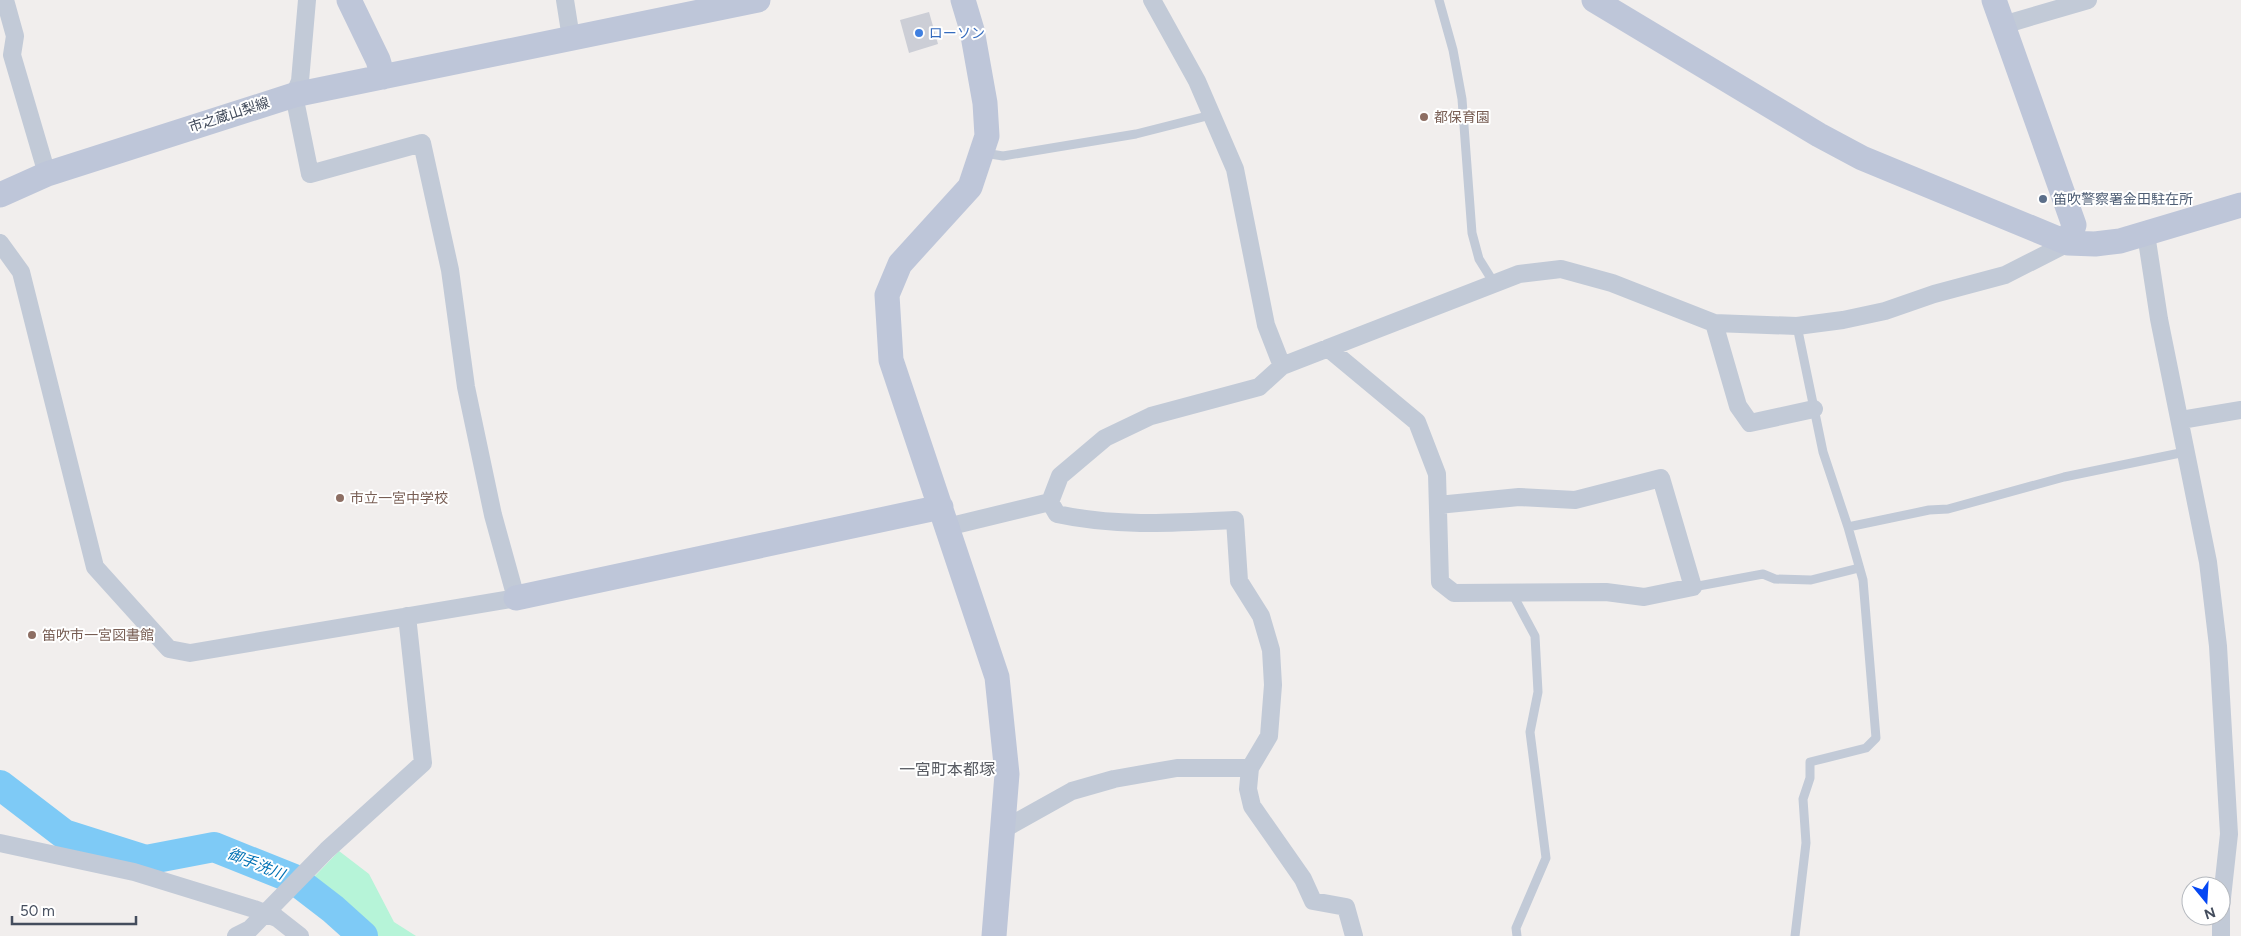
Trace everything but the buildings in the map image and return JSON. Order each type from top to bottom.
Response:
[{"type":"street","points":[[5,0],[15,36],[12,55],[47,174]]},
{"type":"street","points":[[307,0],[300,82],[294,95],[310,174],[422,143],[450,270],[466,387],[491,506],[516,598]]},
{"type":"street","points":[[349,0],[378,60],[383,77]]},
{"type":"street","points":[[565,0],[571,38]]},
{"type":"street","name":"市之蔵山梨線","points":[[0,195],[47,174],[294,95],[758,0]]},
{"type":"street","points":[[963,0],[972,30],[985,103],[987,136],[970,187],[900,264],[887,295],[891,360],[997,677],[1008,774],[994,936]]},
{"type":"street","points":[[1152,0],[1197,81],[1235,169],[1266,325],[1282,366]]},
{"type":"street","points":[[1594,0],[1819,135],[1862,158],[2068,243],[2095,244],[2120,241],[2241,205]]},
{"type":"street","points":[[1050,502],[1060,476],[1105,438],[1151,416],[1260,387],[1282,366],[1519,274],[1561,269],[1612,283],[1714,323],[1797,326],[1842,320],[1885,311],[1934,294],[2005,275],[2068,243],[2074,225],[1994,0]]},
{"type":"street","points":[[2003,25],[2088,0]]},
{"type":"street","points":[[2146,234],[2159,319],[2181,420],[2185,452],[2208,562],[2218,655],[2229,834],[2221,907],[2221,936]]},
{"type":"street","points":[[0,243],[21,272],[95,567],[169,649],[190,653],[516,598],[944,517],[1050,502]]},
{"type":"street","points":[[1714,323],[1738,406],[1750,423],[1814,410]]},
{"type":"street","points":[[1328,348],[1417,422],[1437,474],[1440,582],[1454,593],[1606,592],[1644,597],[1693,588],[1661,478],[1575,500],[1519,497],[1438,505]]},
{"type":"street","points":[[2181,420],[2241,410]]},
{"type":"street","points":[[1050,502],[1058,514],[1076,518],[1151,525],[1235,520],[1239,581],[1261,616],[1271,650],[1272,685],[1269,736],[1250,768],[1248,789],[1252,806],[1303,879],[1313,900],[1346,907],[1354,936]]},
{"type":"street","points":[[236,936],[250,929],[328,850],[423,763],[407,616]]},
{"type":"street","points":[[1004,829],[1072,791],[1114,780],[1177,768],[1250,768]]},
{"type":"street","points":[[0,843],[134,872],[267,913],[277,918],[300,936]]},
{"type":"lane","points":[[1439,0],[1453,50],[1462,99],[1472,233],[1479,259],[1494,283]]},
{"type":"lane","points":[[982,153],[1003,156],[1136,134],[1212,115]]},
{"type":"lane","points":[[1795,936],[1806,843],[1803,799],[1810,778],[1810,762],[1866,748],[1876,738],[1863,580],[1848,526],[1822,452],[1797,326]]},
{"type":"lane","points":[[1848,526],[1929,510],[1948,509],[2064,477],[2185,452]]},
{"type":"lane","points":[[1693,588],[1763,574],[1775,579],[1811,580],[1859,568]]},
{"type":"lane","points":[[1512,593],[1535,636],[1538,692],[1530,732],[1546,858],[1516,928],[1516,936]]},
{"type":"green space","points":[[339,851],[369,874],[394,922],[416,936],[374,936],[323,891],[314,877]]},
{"type":"waterway","name":"御手洗川","points":[[0,785],[64,834],[146,860],[214,847],[294,879],[333,909],[363,936]]},
{"type":"place","name":"ローソン","points":[[919,33]]},
{"type":"place","name":"都保育園","points":[[1424,117]]},
{"type":"place","name":"笛吹警察署金田駐在所","points":[[2043,199]]},
{"type":"place","name":"市立一宮中学校","points":[[340,498]]},
{"type":"place","name":"笛吹市一宮図書館","points":[[32,635]]},
{"type":"district","name":"一宮町本都塚","points":[[947,769]]}]
